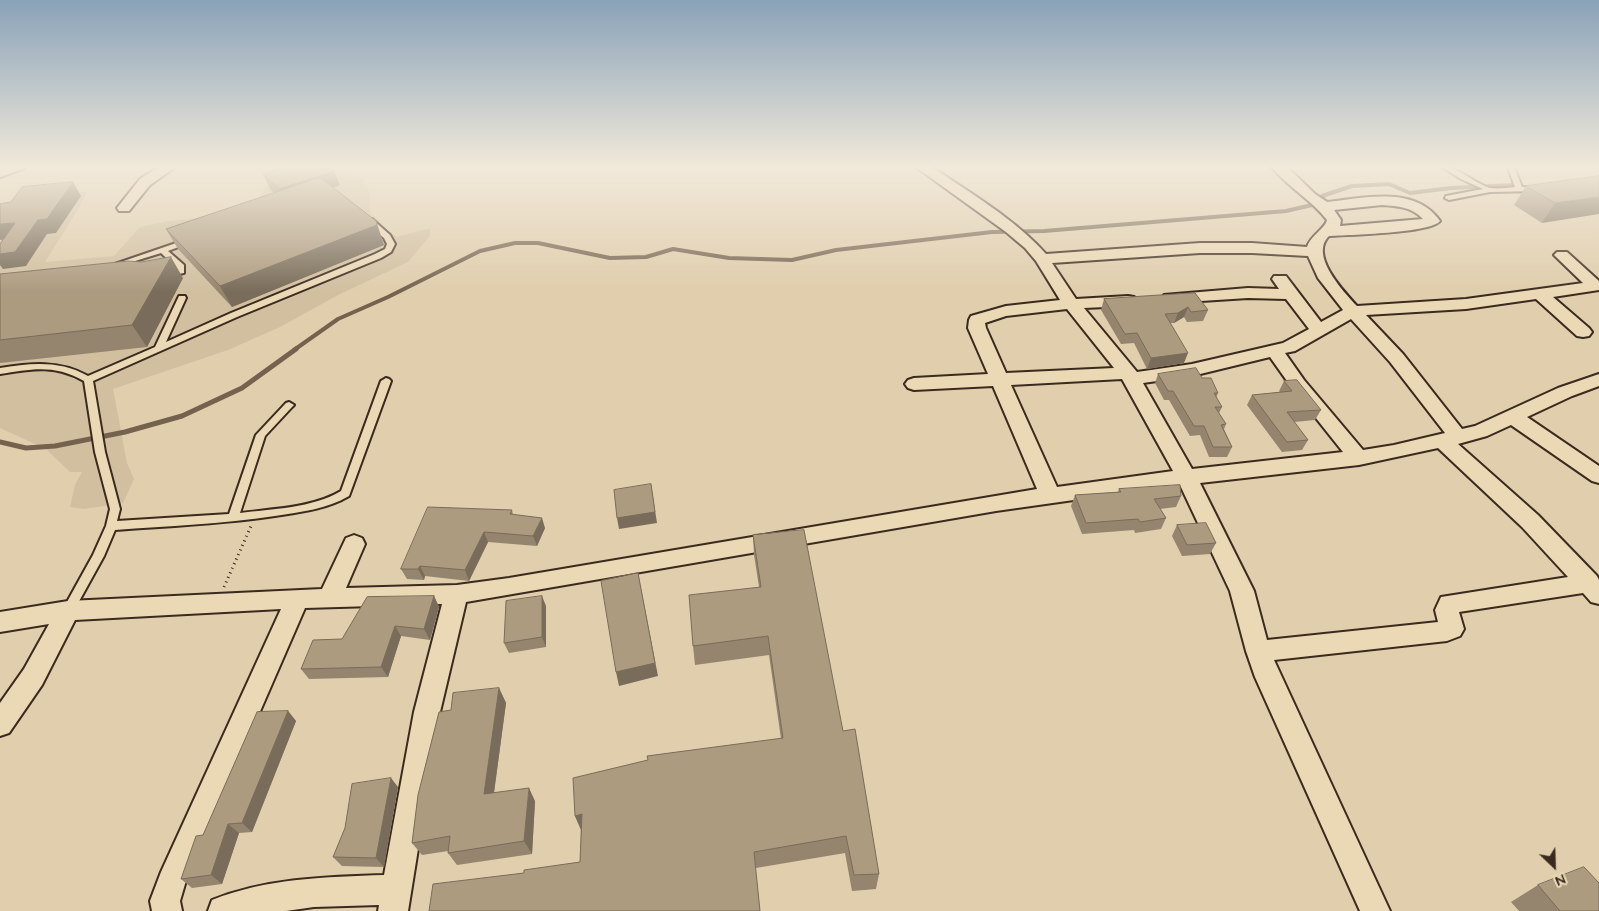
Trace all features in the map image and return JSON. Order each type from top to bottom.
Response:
[{"type":"street","points":[[980,208],[1017,234],[1042,259],[1072,305],[1130,376],[1173,450],[1242,590],[1258,651],[1303,756],[1375,911]]},
{"type":"street","points":[[1322,208],[1334,220],[1333,226],[1316,241],[1315,252],[1326,278],[1422,389],[1451,439],[1594,589]]},
{"type":"street","points":[[1326,232],[1422,225],[1433,221],[1416,208]]},
{"type":"street","points":[[1042,259],[1209,248],[1315,252]]},
{"type":"street","points":[[914,384],[1000,378],[1130,376],[1192,370],[1275,352],[1294,345],[1354,311],[1466,304],[1594,286],[1591,280],[1562,254]]},
{"type":"street","points":[[1280,280],[1318,330]]},
{"type":"street","points":[[1050,495],[977,328],[977,320],[996,314],[1072,305],[1248,293],[1291,294]]},
{"type":"street","points":[[1539,293],[1583,332]]},
{"type":"street","points":[[1275,352],[1298,384],[1359,458]]},
{"type":"street","points":[[0,622],[68,611],[297,599],[457,594],[548,581],[1050,495],[1185,477],[1359,458],[1451,439],[1485,429],[1565,392],[1599,380]]},
{"type":"street","points":[[1512,416],[1599,476]]},
{"type":"street","points":[[329,599],[354,544]]},
{"type":"street","points":[[1258,651],[1447,631],[1452,629],[1447,610],[1449,604],[1594,589]]},
{"type":"street","points":[[223,911],[279,897],[314,892],[394,900],[432,685],[440,650],[457,594]]},
{"type":"street","points":[[167,911],[165,901],[171,882],[297,599]]},
{"type":"street","points":[[0,724],[33,676],[68,611]]},
{"type":"lane","points":[[88,380],[234,315],[333,276],[388,250],[391,244],[387,237],[362,215]]},
{"type":"lane","points":[[114,266],[200,238]]},
{"type":"lane","points":[[160,276],[181,271],[181,268],[163,251]]},
{"type":"lane","points":[[158,349],[182,298]]},
{"type":"lane","points":[[0,370],[54,365],[77,373],[88,380],[100,452],[115,509],[111,526],[98,556],[68,611]]},
{"type":"lane","points":[[111,526],[256,515],[318,505],[338,498],[345,493],[386,381]]},
{"type":"lane","points":[[233,517],[261,435],[289,405]]},
{"type":"path","points":[[217,603],[256,515]]},
{"type":"shaded area","points":[[0,208],[79,208],[45,262],[114,256],[140,227],[168,221],[241,214],[248,208],[370,208],[370,212],[390,233],[397,237],[430,228],[430,236],[408,262],[338,295],[280,327],[228,350],[113,389],[127,463],[134,479],[123,503],[84,509],[70,507],[75,485],[82,472],[70,472],[46,449],[0,428]]},
{"type":"building","points":[[0,208],[55,208],[47,219],[38,220],[15,252],[0,254],[0,244],[15,223],[0,224]]},
{"type":"building","points":[[230,208],[359,208],[376,221],[377,225],[220,286],[166,229]]},
{"type":"building","points":[[171,257],[132,325],[0,340],[0,274],[128,261],[141,262]]},
{"type":"building","points":[[1195,293],[1208,310],[1191,312],[1188,307],[1178,313],[1165,314],[1188,353],[1151,358],[1137,333],[1125,334],[1104,299]]},
{"type":"building","points":[[1196,368],[1202,378],[1211,378],[1218,393],[1214,393],[1222,407],[1215,407],[1226,424],[1221,425],[1232,447],[1213,447],[1204,426],[1194,426],[1173,391],[1168,391],[1158,374]]},
{"type":"building","points":[[1297,380],[1321,410],[1287,412],[1308,440],[1287,442],[1252,395],[1292,391],[1284,381]]},
{"type":"building","points":[[651,484],[655,512],[617,518],[614,490]]},
{"type":"building","points":[[1180,485],[1181,496],[1154,499],[1166,518],[1140,522],[1138,519],[1086,523],[1075,495],[1121,492],[1119,489]]},
{"type":"building","points":[[428,507],[512,510],[510,514],[542,518],[533,536],[484,532],[465,570],[420,566],[418,569],[401,569]]},
{"type":"building","points":[[1206,523],[1216,543],[1187,545],[1177,525]]},
{"type":"building","points":[[804,530],[843,731],[855,729],[879,874],[854,875],[846,836],[754,852],[760,911],[429,911],[433,884],[524,873],[524,870],[580,862],[582,814],[575,816],[573,778],[648,760],[647,756],[783,738],[768,636],[693,646],[689,595],[761,587],[753,535]]},
{"type":"building","points":[[638,573],[655,663],[616,672],[601,581]]},
{"type":"building","points":[[434,596],[424,629],[395,626],[381,667],[301,669],[313,640],[342,639],[367,597]]},
{"type":"building","points":[[542,596],[542,637],[504,643],[506,601]]},
{"type":"building","points":[[499,688],[484,794],[529,788],[524,841],[448,853],[450,836],[412,843],[418,795],[439,712],[451,710],[453,693]]},
{"type":"building","points":[[288,711],[242,823],[228,824],[211,875],[181,879],[196,836],[203,835],[257,712]]},
{"type":"building","points":[[391,778],[376,858],[333,857],[345,828],[352,784]]},
{"type":"building","points":[[1584,867],[1599,883],[1599,911],[1560,911],[1538,885]]},
{"type":"waterway","points":[[294,350],[338,319],[388,297],[480,251],[515,243],[538,243],[610,258],[646,257],[673,249],[729,258],[792,260],[836,250],[992,232],[1044,231],[1286,211],[1301,208]]},
{"type":"waterway","points":[[0,442],[26,448],[55,446],[125,432],[182,416],[242,388],[296,349]]}]
